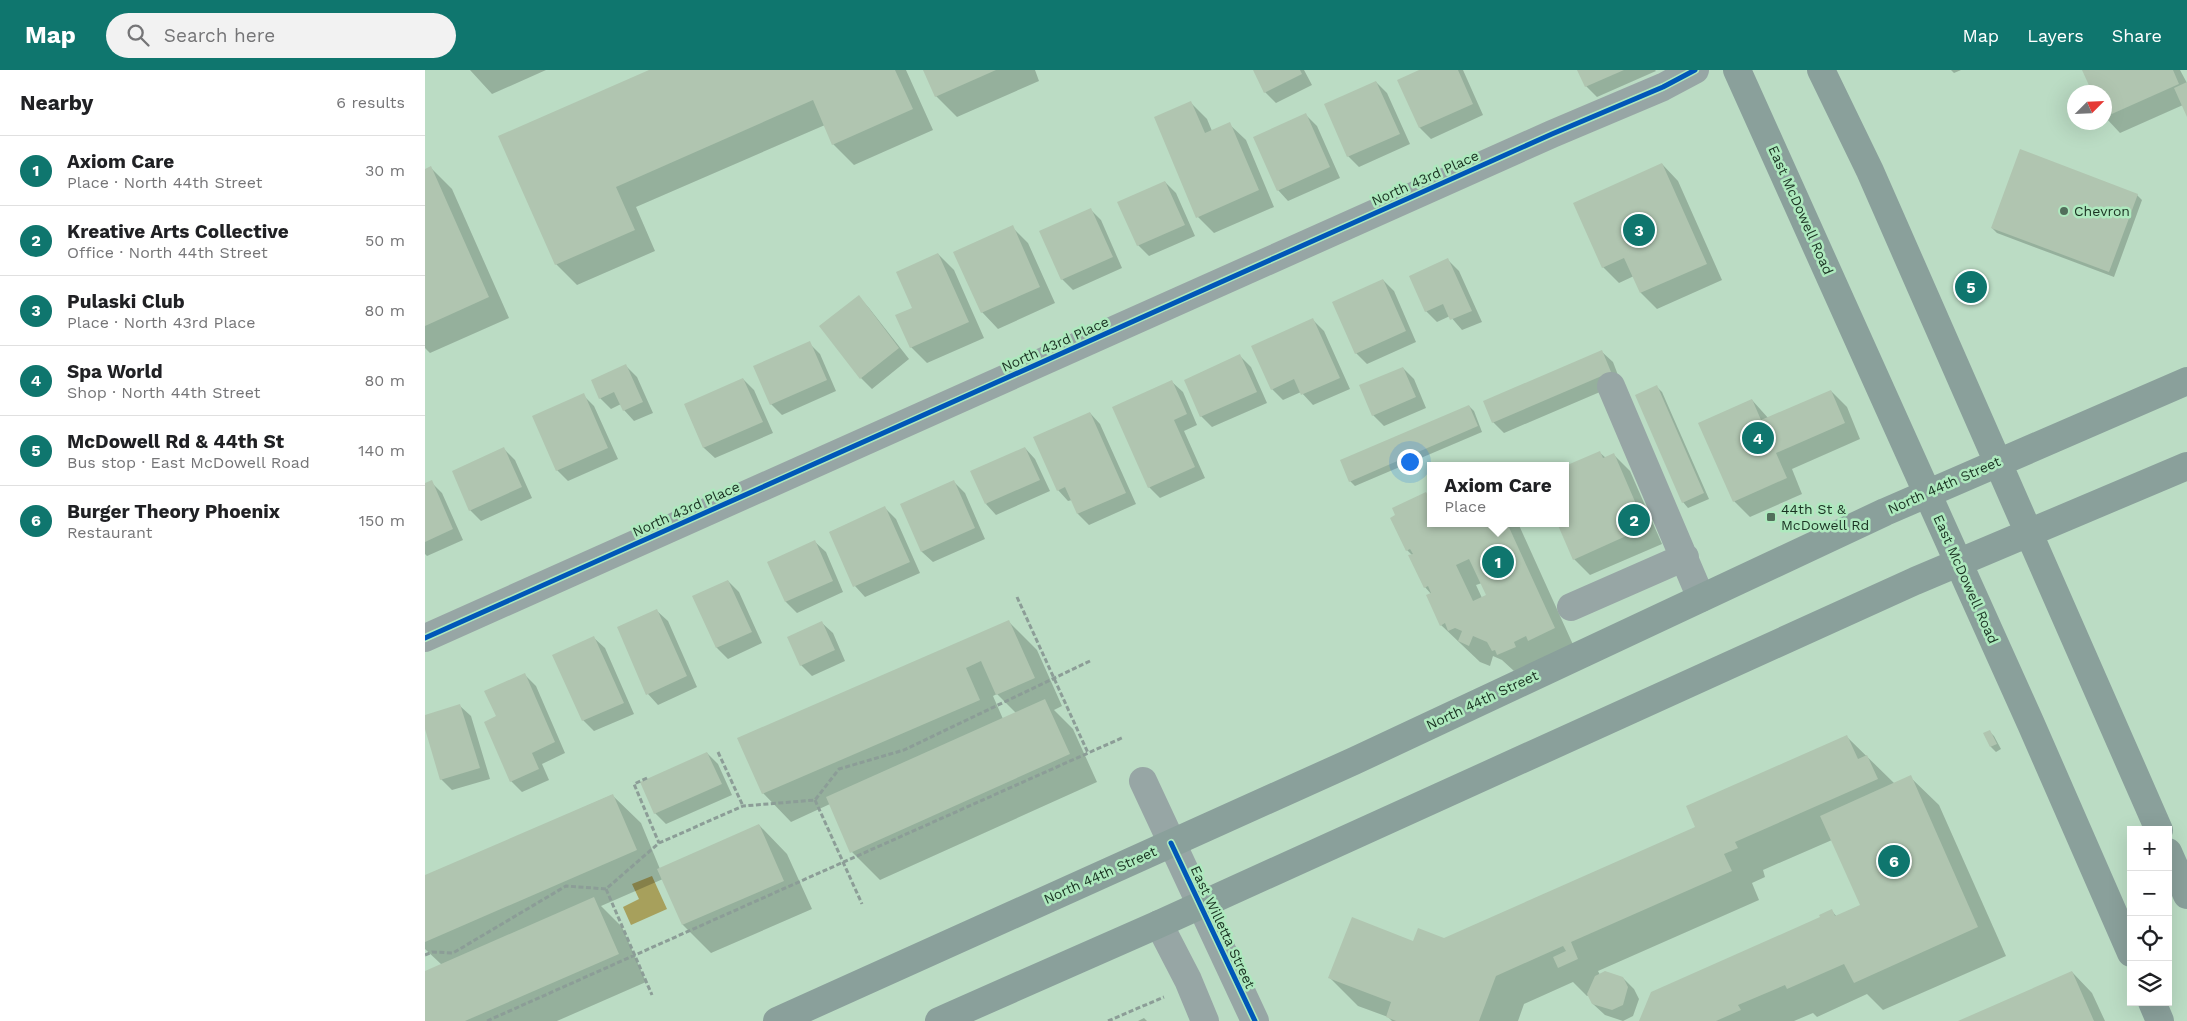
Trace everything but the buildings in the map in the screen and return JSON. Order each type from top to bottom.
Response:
[{"type":"main road","name":"East McDowell Road","points":[[1737,70],[2127,944]]},
{"type":"main road","points":[[1821,70],[1870,171],[2157,826]]},
{"type":"main road","name":"North 44th Street","points":[[777,1021],[1354,760],[1927,493],[2187,381]]},
{"type":"main road","points":[[939,1021],[1159,924],[1915,581],[2187,466]]},
{"type":"main road","points":[[2172,861],[2187,895]]},
{"type":"main road","points":[[2154,1006],[2160,1021]]},
{"type":"street","name":"North 43rd Place","points":[[425,638],[1529,144],[1663,87],[1695,70]]},
{"type":"street","points":[[1611,386],[1685,556],[1701,598]]},
{"type":"street","points":[[1571,607],[1685,556]]},
{"type":"street","name":"East Willetta Street","points":[[1143,781],[1255,1021]]},
{"type":"street","points":[[1159,924],[1190,985],[1205,1021]]},
{"type":"path","points":[[1017,597],[1088,754]]},
{"type":"path","points":[[425,955],[432,952],[453,953],[567,886],[606,889],[659,843],[743,806],[815,800],[839,769],[904,750],[1090,661]]},
{"type":"path","points":[[487,1021],[1124,737]]},
{"type":"path","points":[[718,752],[743,806]]},
{"type":"path","points":[[647,778],[634,784],[659,843]]},
{"type":"path","points":[[815,800],[862,904]]},
{"type":"path","points":[[606,889],[652,995]]},
{"type":"path","points":[[1108,1021],[1190,985]]},
{"type":"shaded area","points":[[652,876],[667,909],[631,925],[623,907],[639,899],[632,884]]},
{"type":"cycle path","points":[[425,638],[1552,134],[1663,87],[1695,70]]},
{"type":"cycle path","points":[[1171,843],[1255,1021]]},
{"type":"place","name":"Chevron","points":[[2064,211]]},
{"type":"place","name":"Pulaski Club","points":[[1639,230]]},
{"type":"place","name":"McDowell Rd & 44th St","points":[[1971,287]]},
{"type":"place","name":"Spa World","points":[[1758,438]]},
{"type":"place","name":"44th St & McDowell Rd","points":[[1771,517]]},
{"type":"place","name":"Kreative Arts Collective","points":[[1634,520]]},
{"type":"place","name":"Axiom Care","points":[[1498,562]]},
{"type":"place","name":"Burger Theory Phoenix","points":[[1894,861]]}]
